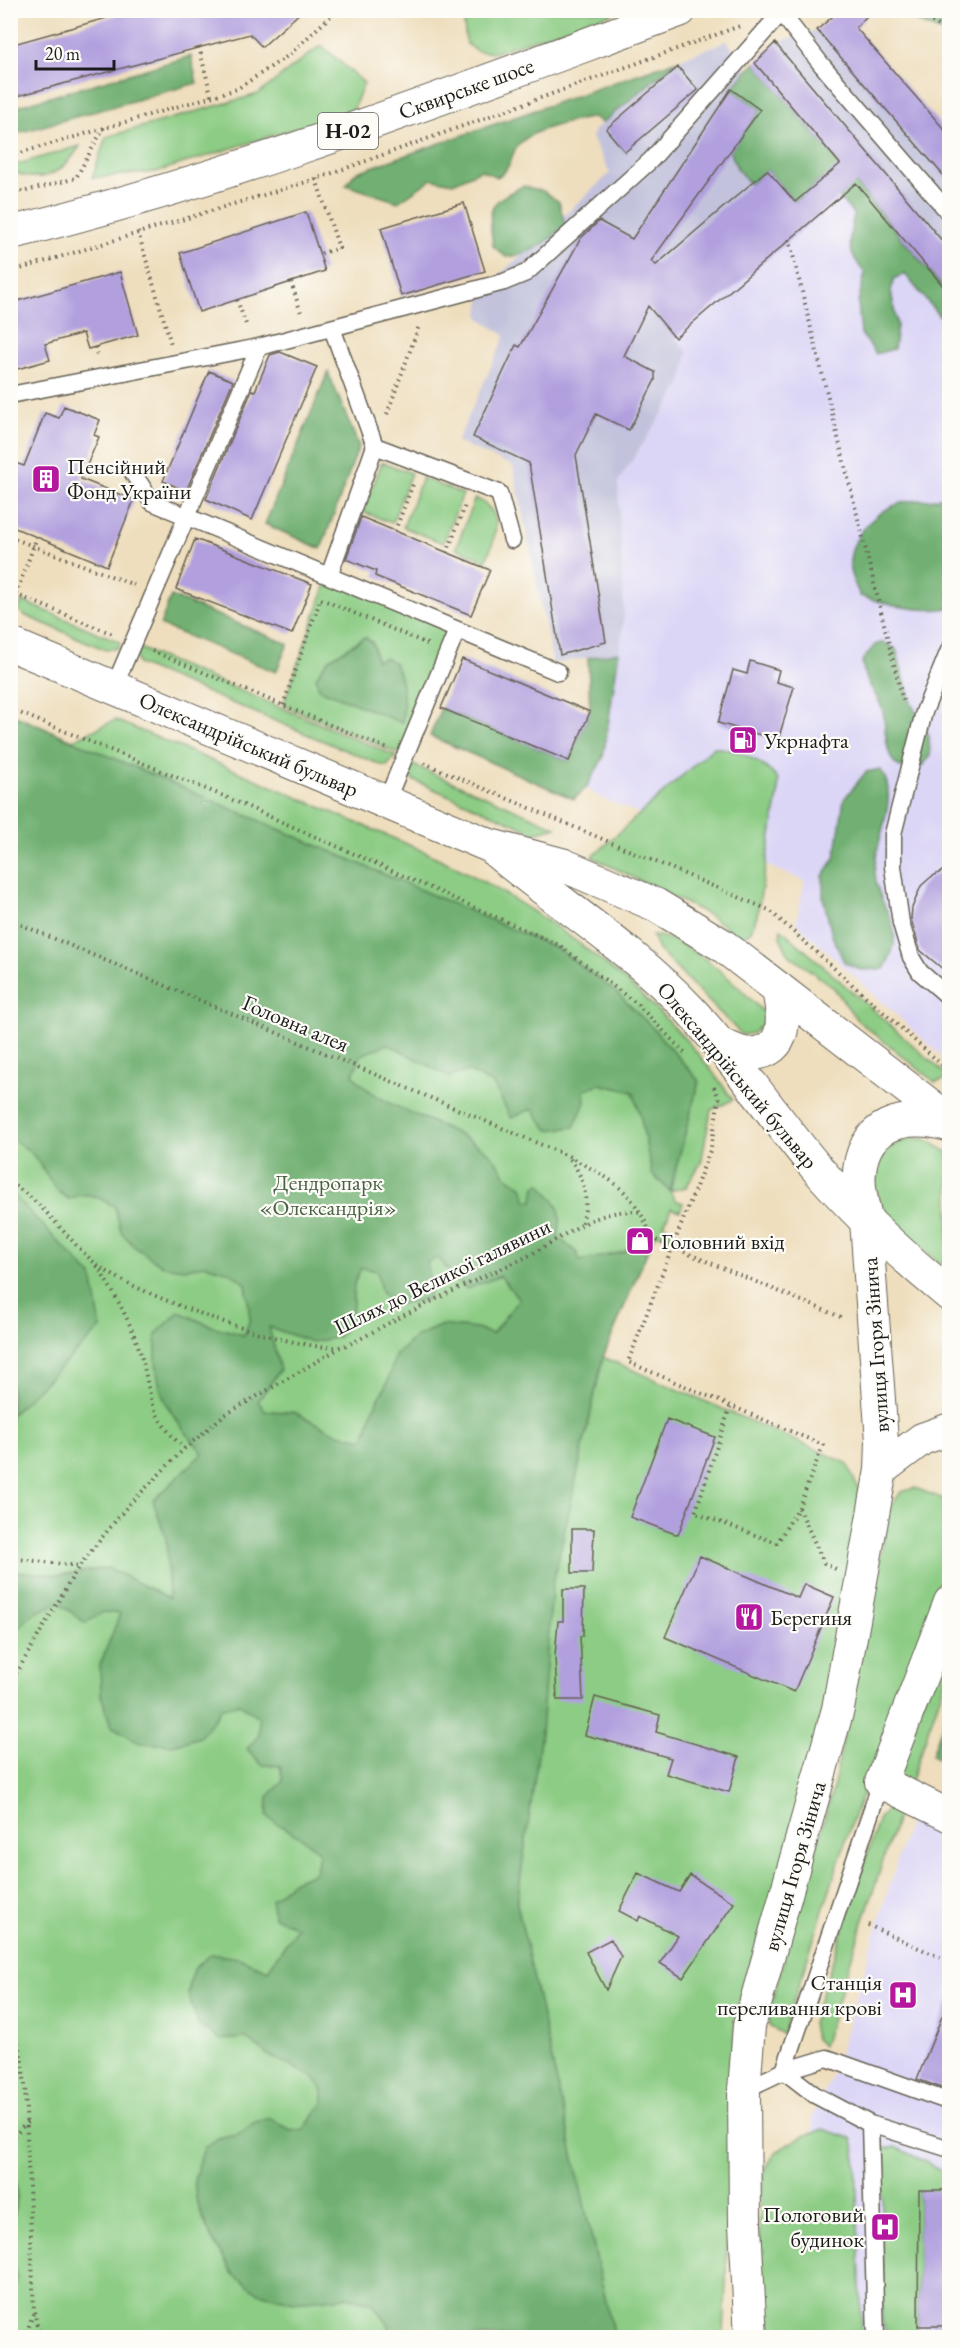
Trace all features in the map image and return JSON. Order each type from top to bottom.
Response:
[{"type":"main road","name":"Сквирське шосе","points":[[10,233],[101,211],[200,180],[367,124],[680,10]]},
{"type":"main road","name":"Олександрійський бульвар","points":[[10,644],[488,845],[563,865],[656,905],[722,945],[950,1123]]},
{"type":"main road","name":"Олександрійський бульвар","points":[[488,845],[548,894],[630,952],[690,1010],[705,1052],[887,1243],[950,1295]]},
{"type":"main road","points":[[705,1052],[749,1055],[770,1050],[781,1035],[784,1015],[778,988]]},
{"type":"main road","points":[[866,1221],[859,1181],[861,1161],[868,1144],[882,1128],[900,1120],[928,1119],[950,1123]]},
{"type":"street","name":"вулиця Ігоря Зінича","points":[[751,2337],[745,2225],[744,2090],[749,2026],[838,1709],[863,1584],[881,1470],[882,1441],[866,1221]]},
{"type":"street","name":"вулиця Ігоря Зінича","points":[[881,1470],[922,1439],[950,1429]]},
{"type":"street","points":[[950,1602],[881,1782],[950,1816]]},
{"type":"lane","points":[[10,395],[256,348],[511,279],[539,263],[651,160],[780,12],[950,214]]},
{"type":"lane","points":[[329,576],[375,446],[332,328]]},
{"type":"lane","points":[[114,687],[256,348]]},
{"type":"lane","points":[[375,446],[499,493],[512,540]]},
{"type":"lane","points":[[134,473],[152,502],[558,672]]},
{"type":"lane","points":[[386,802],[457,630]]},
{"type":"lane","points":[[950,648],[934,681],[914,746],[893,834],[893,867],[901,923],[911,957],[920,972],[950,998]]},
{"type":"lane","points":[[784,2071],[881,1782]]},
{"type":"lane","points":[[744,2090],[784,2071],[826,2058],[950,2102]]},
{"type":"lane","points":[[784,2071],[815,2095],[870,2124],[950,2149]]},
{"type":"lane","points":[[870,2124],[876,2337]]},
{"type":"path","points":[[10,156],[237,89],[290,55],[337,10]]},
{"type":"path","points":[[910,10],[950,32]]},
{"type":"path","points":[[199,47],[212,95]]},
{"type":"path","points":[[10,185],[23,192],[76,178],[104,127]]},
{"type":"path","points":[[316,179],[339,248],[319,254]]},
{"type":"path","points":[[138,232],[177,363]]},
{"type":"path","points":[[789,240],[914,746]]},
{"type":"path","points":[[291,282],[309,334]]},
{"type":"path","points":[[237,300],[256,348]]},
{"type":"path","points":[[375,446],[428,302]]},
{"type":"path","points":[[395,531],[421,463]]},
{"type":"path","points":[[447,553],[473,483]]},
{"type":"path","points":[[10,537],[154,593]]},
{"type":"path","points":[[38,537],[13,593],[769,910],[950,1072]]},
{"type":"path","points":[[283,705],[329,576]]},
{"type":"path","points":[[321,599],[448,652]]},
{"type":"path","points":[[10,709],[228,798],[559,945],[705,1052]]},
{"type":"path","name":"Головна алея","points":[[10,920],[568,1156],[626,1190],[642,1212],[653,1239],[843,1318]]},
{"type":"path","points":[[712,1084],[719,1098],[711,1148],[628,1362],[823,1445],[799,1508],[777,1544],[695,1513],[730,1407]]},
{"type":"path","points":[[568,1156],[582,1179],[585,1194],[586,1205],[580,1226]]},
{"type":"path","name":"Шлях до Великої галявини","points":[[10,1183],[34,1202],[97,1265],[150,1293],[279,1341],[340,1347],[537,1252],[595,1217],[612,1212],[642,1212]]},
{"type":"path","points":[[97,1265],[120,1303],[136,1340],[156,1415],[169,1434],[184,1449]]},
{"type":"path","points":[[10,1684],[79,1566],[126,1508],[184,1449],[224,1416],[340,1347]]},
{"type":"path","points":[[799,1508],[824,1563],[863,1584]]},
{"type":"path","points":[[10,1558],[79,1566]]},
{"type":"path","points":[[868,1925],[950,1962]]},
{"type":"path","points":[[10,2020],[20,2048],[27,2121],[34,2311],[40,2337]]},
{"type":"path","points":[[10,2141],[27,2121]]},
{"type":"path","points":[[25,2337],[34,2311]]},
{"type":"shaded area","points":[[840,11],[949,136],[949,294],[755,63],[775,43],[817,30]]},
{"type":"shaded area","points":[[727,41],[839,197],[675,337],[688,352],[681,385],[618,482],[624,618],[619,652],[553,664],[513,466],[457,442],[505,336],[479,317],[481,292],[610,173],[592,138],[594,130],[678,60]]},
{"type":"shaded area","points":[[839,197],[939,316],[949,307],[949,1063],[796,923],[805,881],[601,798],[586,788],[603,758],[624,618],[618,482],[681,385],[675,337]]},
{"type":"shaded area","points":[[910,1818],[949,1838],[949,2337],[828,2337],[812,2117],[833,2074]]},
{"type":"green space","points":[[478,11],[620,11],[493,53],[477,51],[466,43],[464,23]]},
{"type":"green space","points":[[903,11],[949,11],[949,35],[910,19]]},
{"type":"green space","points":[[321,45],[364,83],[353,110],[156,172],[92,178],[106,137],[258,94]]},
{"type":"green space","points":[[191,56],[197,83],[11,135],[11,108]]},
{"type":"green space","points":[[678,60],[602,123],[594,117],[555,126],[527,137],[517,147],[506,170],[497,177],[481,170],[453,183],[432,179],[398,202],[346,185],[355,173]]},
{"type":"green space","points":[[755,63],[949,295],[949,307],[939,316],[905,274],[895,278],[891,290],[897,326],[894,349],[876,354],[861,334],[858,303],[865,273],[854,258],[850,246],[854,215],[823,178],[795,202],[767,170],[750,184],[738,170],[730,151],[760,110],[731,89]]},
{"type":"green space","points":[[80,146],[59,170],[42,177],[22,175],[11,170],[11,166]]},
{"type":"green space","points":[[523,186],[543,191],[559,202],[565,225],[538,247],[523,254],[506,257],[493,246],[491,214],[496,202]]},
{"type":"green space","points":[[328,372],[359,446],[321,549],[265,524]]},
{"type":"green space","points":[[382,462],[411,473],[392,523],[363,512]]},
{"type":"green space","points":[[422,478],[463,494],[443,543],[403,527]]},
{"type":"green space","points":[[949,493],[949,608],[915,609],[860,596],[850,570],[850,558],[858,536],[874,518],[894,506],[905,502],[938,498]]},
{"type":"green space","points":[[475,498],[485,504],[495,517],[495,533],[486,561],[456,548]]},
{"type":"green space","points":[[329,576],[457,630],[405,756],[283,705]]},
{"type":"green space","points":[[171,596],[288,644],[276,672],[160,625]]},
{"type":"green space","points":[[22,601],[120,642],[118,648],[106,650],[24,615],[19,610]]},
{"type":"green space","points":[[365,637],[373,643],[376,660],[385,658],[394,662],[403,692],[402,723],[319,689],[316,677],[328,660]]},
{"type":"green space","points":[[883,642],[896,649],[911,703],[929,736],[930,756],[919,769],[900,767],[891,757],[883,711],[864,669],[862,661],[875,645]]},
{"type":"green space","points":[[139,648],[396,756],[387,766],[381,765],[138,664],[136,657]]},
{"type":"green space","points":[[619,652],[603,758],[586,788],[574,799],[430,736],[441,708],[569,761],[590,712],[588,658]]},
{"type":"green space","name":"Дендропарк «Олександрія»","points":[[10,714],[73,740],[115,720],[407,844],[494,887],[571,938],[643,997],[676,1029],[733,1100],[711,1110],[701,1163],[686,1187],[670,1191],[675,1200],[683,1203],[680,1211],[671,1208],[664,1225],[673,1229],[670,1237],[661,1234],[654,1236],[603,1357],[847,1463],[860,1493],[845,1612],[797,1817],[735,2014],[724,2337],[11,2337]]},
{"type":"green space","name":"Дендропарк «Олександрія»","points":[[11,714],[558,949],[615,991],[651,1026],[699,1081],[670,1191],[652,1174],[640,1114],[633,1092],[599,1084],[584,1090],[585,1102],[574,1127],[548,1130],[532,1109],[511,1118],[493,1084],[468,1071],[450,1077],[388,1044],[361,1055],[353,1075],[377,1096],[456,1133],[485,1150],[507,1177],[522,1186],[527,1201],[533,1201],[535,1186],[540,1183],[551,1196],[560,1214],[558,1237],[577,1253],[580,1261],[624,1252],[629,1246],[647,1252],[603,1357],[552,1588],[541,1733],[517,1904],[614,2337],[392,2337],[388,2324],[372,2303],[346,2297],[294,2302],[259,2293],[233,2274],[211,2237],[197,2204],[194,2180],[204,2148],[218,2138],[240,2133],[255,2122],[271,2118],[291,2131],[304,2129],[323,2103],[323,2091],[313,2077],[268,2055],[246,2038],[220,2040],[199,2025],[188,1994],[193,1969],[211,1954],[239,1958],[268,1970],[297,1927],[274,1917],[271,1899],[294,1881],[316,1872],[319,1853],[301,1838],[267,1817],[268,1797],[283,1781],[280,1766],[262,1765],[247,1749],[259,1735],[259,1718],[240,1704],[222,1708],[200,1737],[173,1745],[140,1743],[111,1726],[101,1695],[100,1665],[120,1614],[103,1612],[85,1623],[60,1603],[43,1609],[25,1621],[11,1643],[11,1571],[59,1575],[108,1568],[169,1598],[166,1538],[153,1501],[203,1453],[179,1424],[164,1399],[157,1372],[156,1334],[179,1312],[211,1326],[244,1335],[250,1319],[246,1284],[230,1272],[205,1265],[184,1269],[163,1266],[135,1247],[121,1232],[115,1207],[88,1195],[69,1199],[57,1190],[28,1150],[11,1138]],"holes":[[[439,1258],[454,1279],[467,1289],[500,1276],[519,1299],[492,1334],[477,1329],[442,1325],[415,1337],[395,1356],[388,1381],[373,1410],[364,1439],[338,1434],[294,1412],[265,1411],[258,1401],[280,1370],[269,1327],[312,1342],[338,1337],[352,1318],[354,1284],[361,1268],[377,1271],[381,1292],[392,1305],[429,1299],[431,1282],[427,1262]]]},
{"type":"green space","points":[[714,747],[749,757],[764,766],[778,779],[778,795],[757,916],[751,931],[746,935],[738,935],[705,913],[592,857]]},
{"type":"green space","points":[[411,764],[556,827],[535,833],[413,780],[408,775],[408,767]]},
{"type":"green space","points":[[880,769],[886,780],[888,806],[878,847],[875,873],[881,899],[894,929],[894,940],[884,969],[861,970],[844,962],[832,936],[823,896],[823,876],[835,858],[844,799],[866,772]]},
{"type":"green space","points":[[781,929],[949,1079],[935,1082],[857,1020],[834,988],[789,955],[780,937]]},
{"type":"green space","points":[[652,935],[667,938],[682,945],[713,965],[764,1013],[764,1022],[753,1033],[742,1035],[658,950]]},
{"type":"green space","points":[[912,1138],[925,1139],[949,1153],[949,1270],[895,1224],[877,1194],[875,1178],[883,1156],[893,1146]]},
{"type":"green space","points":[[11,1193],[92,1276],[101,1328],[11,1415]]},
{"type":"green space","points":[[915,1488],[949,1501],[949,1574],[852,1821],[783,2034],[769,2026],[769,2012],[833,1789],[890,1508],[901,1492]]},
{"type":"green space","points":[[949,1621],[949,1670],[908,1789],[898,1776]]},
{"type":"green space","points":[[949,1705],[950,1764],[949,1766],[932,1755]]},
{"type":"green space","points":[[949,1766],[949,1808],[936,1801]]},
{"type":"green space","points":[[888,1809],[899,1811],[823,2046],[815,2039],[812,2024],[879,1818]]},
{"type":"green space","points":[[823,2129],[853,2139],[856,2160],[862,2337],[765,2337],[759,2221],[764,2177],[769,2162],[779,2151],[801,2137]]},
{"type":"green space","points":[[896,2147],[949,2174],[949,2190],[919,2191],[918,2326],[913,2337],[888,2337],[882,2321],[882,2149]]},
{"type":"green space","points":[[11,2149],[17,2197],[10,2239]]},
{"type":"green space","points":[[10,2251],[17,2278],[11,2296],[10,2296]]},
{"type":"building","points":[[135,10],[303,10],[262,47],[250,34],[10,98],[10,45]]},
{"type":"building","points":[[840,10],[872,10],[856,28],[950,136],[950,183],[817,30]]},
{"type":"building","points":[[775,43],[950,250],[950,294],[856,183],[675,338],[648,306],[624,356],[655,372],[655,380],[629,430],[596,414],[576,455],[606,642],[560,655],[529,463],[473,437],[516,345],[520,347],[581,238],[599,221],[632,239],[731,89],[760,110],[651,261],[656,265],[767,170],[795,202],[840,164],[755,63]]},
{"type":"building","points":[[678,67],[698,90],[625,152],[606,129]]},
{"type":"building","points":[[464,203],[485,271],[401,296],[381,228]]},
{"type":"building","points":[[306,212],[325,271],[199,312],[180,253]]},
{"type":"building","points":[[120,272],[138,335],[88,349],[83,333],[45,344],[50,360],[10,371],[10,303]]},
{"type":"building","points":[[280,352],[317,367],[252,520],[206,499],[252,390],[255,391],[270,355]]},
{"type":"building","points":[[209,371],[233,381],[186,491],[163,481]]},
{"type":"building","name":"Пенсійний Фонд України","points":[[64,406],[100,420],[94,435],[99,437],[81,479],[134,500],[107,566],[10,526],[10,461],[24,466],[45,413],[59,418]]},
{"type":"building","points":[[361,517],[490,570],[471,615],[375,576],[376,571],[346,559]]},
{"type":"building","points":[[195,539],[312,584],[292,634],[176,589]]},
{"type":"building","points":[[462,659],[590,712],[569,761],[441,708]]},
{"type":"building","points":[[750,661],[779,670],[776,682],[794,687],[778,740],[718,723],[733,670],[747,674]]},
{"type":"building","points":[[950,867],[950,975],[920,950],[911,919],[912,908],[921,886],[931,877]]},
{"type":"building","points":[[667,1419],[715,1437],[678,1535],[630,1517]]},
{"type":"building","points":[[572,1529],[594,1529],[592,1573],[572,1573]]},
{"type":"building","name":"Берегиня","points":[[700,1556],[798,1598],[804,1584],[834,1597],[794,1692],[665,1637]]},
{"type":"building","points":[[563,1589],[584,1589],[583,1636],[580,1636],[583,1700],[557,1700],[555,1656],[558,1621],[563,1621]]},
{"type":"building","points":[[595,1697],[660,1715],[656,1732],[739,1757],[729,1792],[666,1774],[671,1758],[585,1735]]},
{"type":"building","points":[[638,1873],[679,1892],[690,1875],[734,1903],[683,1978],[660,1963],[678,1936],[640,1916],[638,1921],[619,1911]]},
{"type":"building","points":[[611,1939],[621,1957],[606,1990],[586,1952]]},
{"type":"building","points":[[950,1999],[950,2091],[917,2079]]},
{"type":"building","points":[[919,2190],[950,2190],[950,2326],[918,2326]]},
{"type":"place","name":"Пенсійний Фонд України","points":[[46,479]]},
{"type":"place","name":"Укрнафта","points":[[743,740]]},
{"type":"place","name":"Головний вхід","points":[[640,1241]]},
{"type":"place","name":"Берегиня","points":[[749,1617]]},
{"type":"place","name":"Станція переливання крові","points":[[903,1995]]},
{"type":"place","name":"Пологовий будинок","points":[[885,2227]]}]
